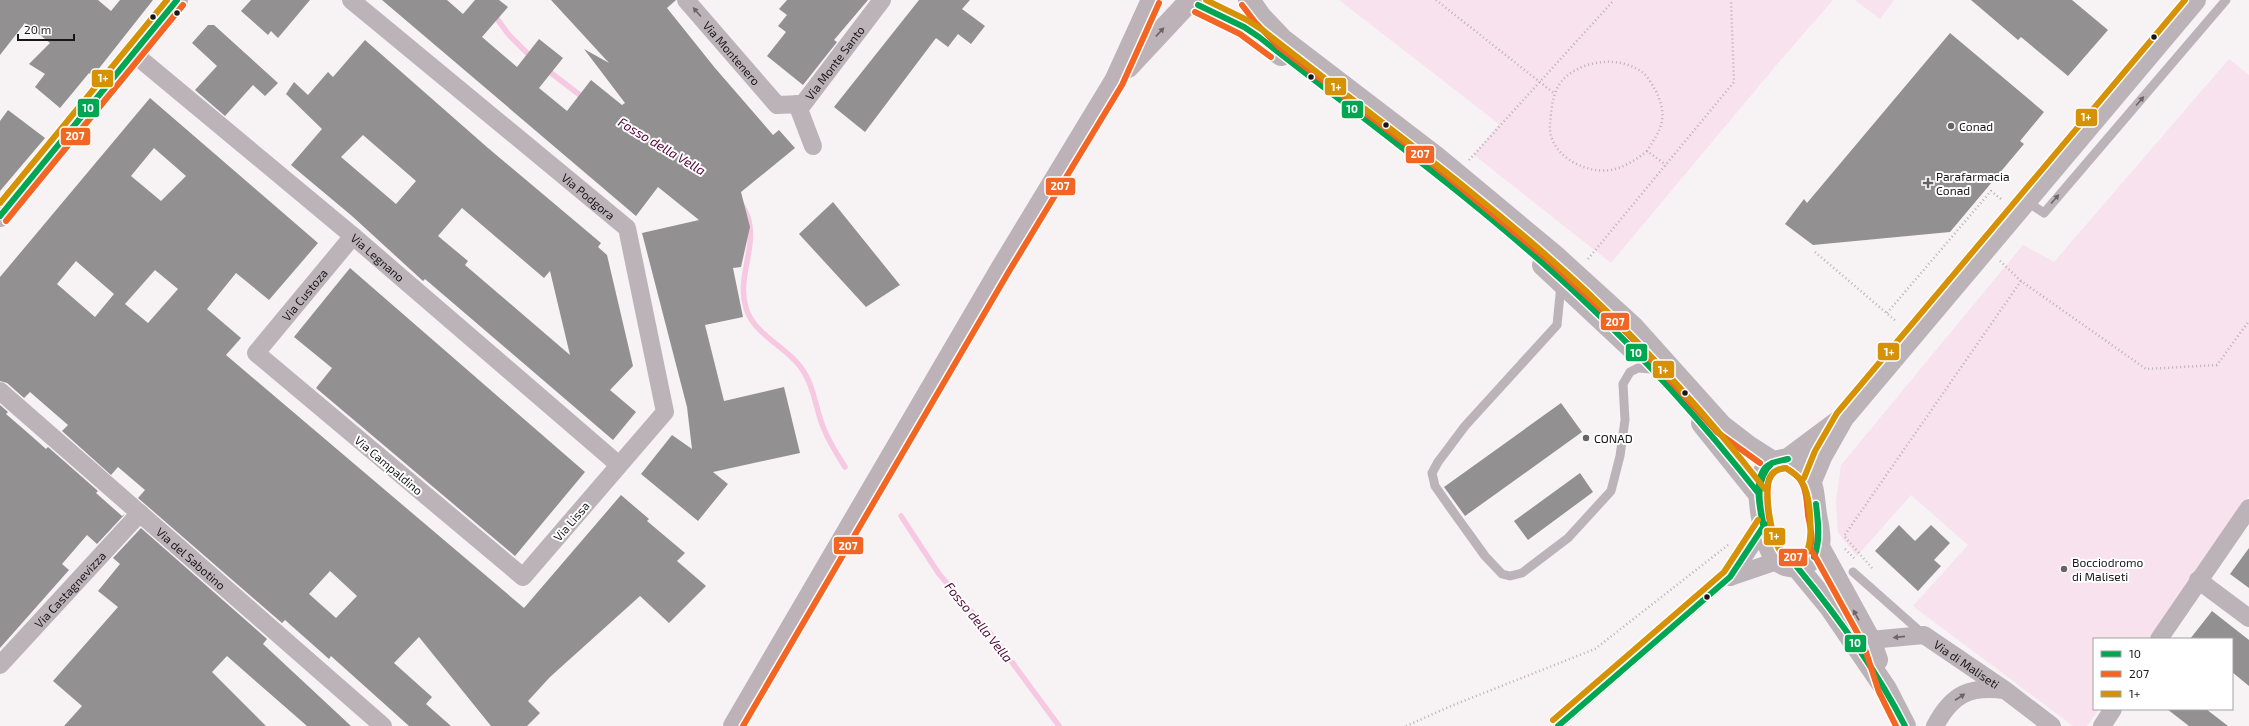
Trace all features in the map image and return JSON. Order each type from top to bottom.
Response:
[{"type":"main road","points":[[0,216],[177,0]]},
{"type":"main road","points":[[734,726],[1001,269],[1115,81],[1152,0]]},
{"type":"main road","points":[[1115,81],[1191,3]]},
{"type":"street","name":"Via Podgora","points":[[351,0],[627,228],[665,412],[619,465]]},
{"type":"street","name":"Via Montenero","points":[[686,0],[778,105]]},
{"type":"street","name":"Via Monte Santo","points":[[778,105],[803,104],[882,0]]},
{"type":"street","points":[[1811,481],[1822,456],[1843,418],[2195,0]]},
{"type":"street","points":[[1191,3],[1244,28],[1418,161],[1562,282],[1622,337],[1718,441],[1759,494]]},
{"type":"street","points":[[1251,4],[1283,40],[1436,157],[1591,286],[1634,328],[1722,426],[1748,446],[1807,474],[1811,481],[1819,547],[1870,640],[1886,690]]},
{"type":"street","name":"Via Legnano","points":[[133,53],[353,236],[619,465]]},
{"type":"street","points":[[797,104],[813,146]]},
{"type":"street","name":"Via Custoza","points":[[256,352],[353,236]]},
{"type":"street","name":"Via Campaldino","points":[[256,352],[523,577]]},
{"type":"street","name":"Via del Sabotino","points":[[0,391],[383,726]]},
{"type":"street","points":[[1843,418],[1781,461],[1765,468],[1760,479],[1759,494],[1767,544],[1830,607],[1886,690],[1905,726]]},
{"type":"street","name":"Via Lissa","points":[[523,577],[619,465]]},
{"type":"street","points":[[2160,638],[2198,580],[2249,508]]},
{"type":"street","name":"Via Castagnevizza","points":[[0,665],[140,513]]},
{"type":"street","points":[[1730,577],[1765,524]]},
{"type":"street","points":[[1730,577],[1787,564],[1805,565],[1814,558],[1819,547]]},
{"type":"street","points":[[2198,580],[2249,618]]},
{"type":"street","name":"Via di Maliseti","points":[[1870,640],[1924,635],[2005,690],[2052,726]]},
{"type":"street","points":[[1935,726],[1944,710],[1958,697],[1970,690],[1984,688],[2005,690]]},
{"type":"street","points":[[2102,726],[2112,710]]},
{"type":"lane","points":[[2022,206],[2044,213],[2226,0]]},
{"type":"lane","points":[[1562,282],[1557,325],[1465,426],[1438,462],[1432,473],[1435,486],[1446,502],[1485,556],[1502,574],[1510,576],[1522,573],[1568,538],[1611,491],[1620,456],[1623,434],[1623,384],[1630,372],[1638,368],[1651,369]]},
{"type":"lane","points":[[1854,572],[1924,635]]},
{"type":"lane","points":[[1558,726],[1730,577]]},
{"type":"path","points":[[1436,0],[1555,94]]},
{"type":"path","points":[[1464,165],[1614,0]]},
{"type":"path","points":[[1587,261],[1734,82],[1731,0]]},
{"type":"path","points":[[1610,61],[1628,64],[1642,72],[1658,96],[1662,113],[1662,120],[1656,136],[1647,151],[1636,160],[1610,171],[1592,169],[1562,156],[1554,146],[1549,134],[1555,94],[1561,82],[1570,73],[1581,67],[1610,61]]},
{"type":"path","points":[[1647,151],[1666,165]]},
{"type":"path","points":[[1815,252],[1887,313],[1991,191],[2022,206]]},
{"type":"path","points":[[1998,259],[2021,281],[2146,369],[2217,365],[2249,321]]},
{"type":"path","points":[[1866,583],[1876,572],[1844,536],[2021,281]]},
{"type":"path","points":[[1406,726],[1451,706],[1595,649],[1733,541]]},
{"type":"shaded area","points":[[1339,0],[1833,0],[1779,62],[1611,263],[1474,155],[1499,124]]},
{"type":"shaded area","points":[[1855,0],[1894,0],[1880,19]]},
{"type":"shaded area","points":[[2229,59],[2249,75],[2249,496],[2149,638],[2093,638],[2093,710],[2098,710],[2087,726],[2073,726],[1913,606],[1968,545],[1911,495],[1857,556],[1838,533],[1836,501],[1841,465],[2023,245],[2054,262]]},
{"type":"building","points":[[0,0],[98,0],[111,11],[120,0],[153,0],[93,76],[89,73],[60,108],[35,87],[45,74],[29,64],[50,43],[25,23],[0,55]]},
{"type":"building","points":[[251,0],[310,0],[278,38],[271,31],[268,35],[241,11]]},
{"type":"building","points":[[382,0],[447,0],[463,14],[475,0],[499,0],[508,7],[482,37],[517,67],[539,39],[563,58],[539,88],[567,111],[591,80],[622,105],[625,103],[584,49],[609,63],[551,0],[676,0],[667,8],[715,68],[773,135],[779,130],[795,148],[741,192],[750,227],[741,267],[733,268],[743,317],[705,325],[724,401],[784,387],[800,453],[713,472],[728,484],[698,521],[641,474],[672,435],[692,449],[687,407],[642,233],[699,220],[658,187],[636,216]]},
{"type":"building","points":[[787,0],[868,0],[834,40],[837,42],[803,85],[767,56],[786,32],[778,26],[787,15],[779,9]]},
{"type":"building","points":[[919,0],[970,0],[962,9],[985,26],[971,44],[958,34],[948,47],[936,38],[865,132],[834,107]]},
{"type":"building","points":[[1971,0],[2072,0],[2108,30],[2068,76],[2021,37],[2018,40]]},
{"type":"building","points":[[208,25],[214,25],[278,83],[265,96],[253,85],[225,116],[195,90],[217,66],[192,43]]},
{"type":"building","name":"Conad","points":[[1950,33],[2044,112],[2020,141],[2024,144],[1950,232],[1813,245],[1785,224],[1804,199],[1807,203]]},
{"type":"building","points":[[365,40],[488,148],[601,243],[598,247],[607,255],[633,366],[610,390],[636,412],[613,440],[425,279],[423,281],[352,216],[291,165],[322,129],[286,94],[294,82],[308,95],[328,72],[333,77]],"holes":[[[363,135],[416,181],[396,204],[341,157]],[[462,208],[544,278],[550,271],[570,355],[465,265],[468,261],[438,236]]]},
{"type":"building","points":[[150,98],[318,243],[269,300],[236,273],[207,309],[241,338],[226,355],[524,608],[621,495],[649,519],[647,521],[685,553],[677,561],[706,586],[669,623],[640,596],[550,677],[528,701],[540,713],[527,726],[491,726],[419,637],[394,663],[432,697],[426,704],[451,726],[409,726],[331,656],[329,659],[285,620],[282,623],[138,498],[145,490],[118,467],[111,475],[62,431],[68,425],[30,392],[24,398],[7,383],[0,381],[0,277]],"holes":[[[154,148],[186,176],[161,201],[131,176]],[[76,261],[114,294],[95,317],[57,284]],[[155,270],[178,289],[148,323],[125,304]],[[330,571],[357,596],[336,618],[309,594]]]},
{"type":"building","points":[[8,110],[45,138],[0,191],[0,121]]},
{"type":"building","points":[[833,202],[900,285],[866,307],[799,234]]},
{"type":"building","points":[[350,268],[585,472],[515,556],[316,388],[332,368],[294,337]]},
{"type":"building","points":[[1561,403],[1582,432],[1465,516],[1444,487]]},
{"type":"building","points":[[0,405],[8,412],[6,414],[46,449],[48,447],[98,491],[96,493],[122,516],[125,514],[97,544],[87,535],[62,564],[69,570],[0,648]]},
{"type":"building","points":[[1580,473],[1593,492],[1528,540],[1514,521]]},
{"type":"building","points":[[1899,525],[1915,541],[1931,525],[1950,543],[1934,560],[1941,566],[1918,591],[1875,551]]},
{"type":"building","points":[[141,528],[267,639],[263,644],[351,726],[307,726],[227,656],[212,672],[266,726],[64,726],[82,706],[53,681],[118,607],[98,591],[120,564],[113,558]]},
{"type":"building","points":[[2249,548],[2249,588],[2230,574]]},
{"type":"building","points":[[2212,611],[2249,640],[2249,686],[2233,673],[2233,638],[2191,638]]},
{"type":"building","points":[[2168,710],[2207,710],[2228,726],[2189,726]]},
{"type":"waterway","name":"Fosso della Vella","points":[[493,0],[495,16],[509,35],[533,59]]},
{"type":"waterway","name":"Fosso della Vella","points":[[546,69],[585,99]]},
{"type":"waterway","name":"Fosso della Vella","points":[[742,205],[748,218],[750,230],[750,243],[744,282],[746,308],[755,325],[793,358],[804,372],[811,386],[824,430],[845,467]]},
{"type":"waterway","name":"Fosso della Vella","points":[[901,516],[939,574],[995,639],[1059,726]]},
{"type":"transit line","name":"1+","points":[[0,203],[167,0]]},
{"type":"transit line","name":"10","points":[[0,216],[177,0]]},
{"type":"transit line","name":"1+","points":[[1206,0],[1247,20],[1264,31],[1428,158],[1548,256],[1610,314],[1657,362],[1723,437],[1765,489]]},
{"type":"transit line","name":"1+","points":[[1804,478],[1815,451],[1837,413],[2185,0]]},
{"type":"transit line","name":"207","points":[[743,726],[1008,273],[1122,85],[1159,3]]},
{"type":"transit line","name":"207","points":[[6,221],[183,5]]},
{"type":"transit line","name":"10","points":[[1198,5],[1244,27],[1259,37],[1463,196],[1542,262],[1604,320],[1651,368],[1717,442],[1759,494]]},
{"type":"transit line","name":"207","points":[[1242,5],[1255,22],[1278,46],[1431,163],[1550,262],[1628,334],[1717,432],[1760,463]]},
{"type":"transit line","name":"207","points":[[1195,12],[1240,34],[1271,57]]},
{"type":"transit line","name":"10","points":[[1766,538],[1759,500],[1762,472],[1769,464],[1788,459]]},
{"type":"transit line","name":"10","points":[[1766,538],[1761,509],[1760,489],[1766,471],[1772,463]]},
{"type":"transit line","name":"207","points":[[1786,468],[1794,473],[1802,482],[1806,496],[1812,538],[1810,549],[1801,557],[1791,558],[1782,552],[1771,527],[1768,511],[1768,484],[1771,476],[1777,470],[1786,468]]},
{"type":"transit line","name":"1+","points":[[1786,468],[1801,480],[1808,498],[1810,532],[1807,551],[1803,557],[1795,558],[1784,555],[1776,542],[1770,519],[1768,507],[1769,479],[1776,471],[1786,468]]},
{"type":"transit line","name":"10","points":[[1814,557],[1818,537],[1816,504]]},
{"type":"transit line","name":"10","points":[[1814,557],[1818,544],[1816,504]]},
{"type":"transit line","name":"1+","points":[[1553,720],[1724,572],[1758,520]]},
{"type":"transit line","name":"10","points":[[1558,726],[1730,577],[1765,524]]},
{"type":"transit line","name":"207","points":[[1812,551],[1863,643],[1879,692],[1896,726]]},
{"type":"transit line","name":"10","points":[[1797,567],[1856,644],[1882,684],[1905,726]]},
{"type":"place","name":"Conad","points":[[1951,126]]},
{"type":"place","name":"Parafarmacia Conad","points":[[1928,183]]},
{"type":"place","name":"CONAD","points":[[1586,438]]},
{"type":"place","name":"Bocciodromo di Maliseti","points":[[2064,569]]}]
